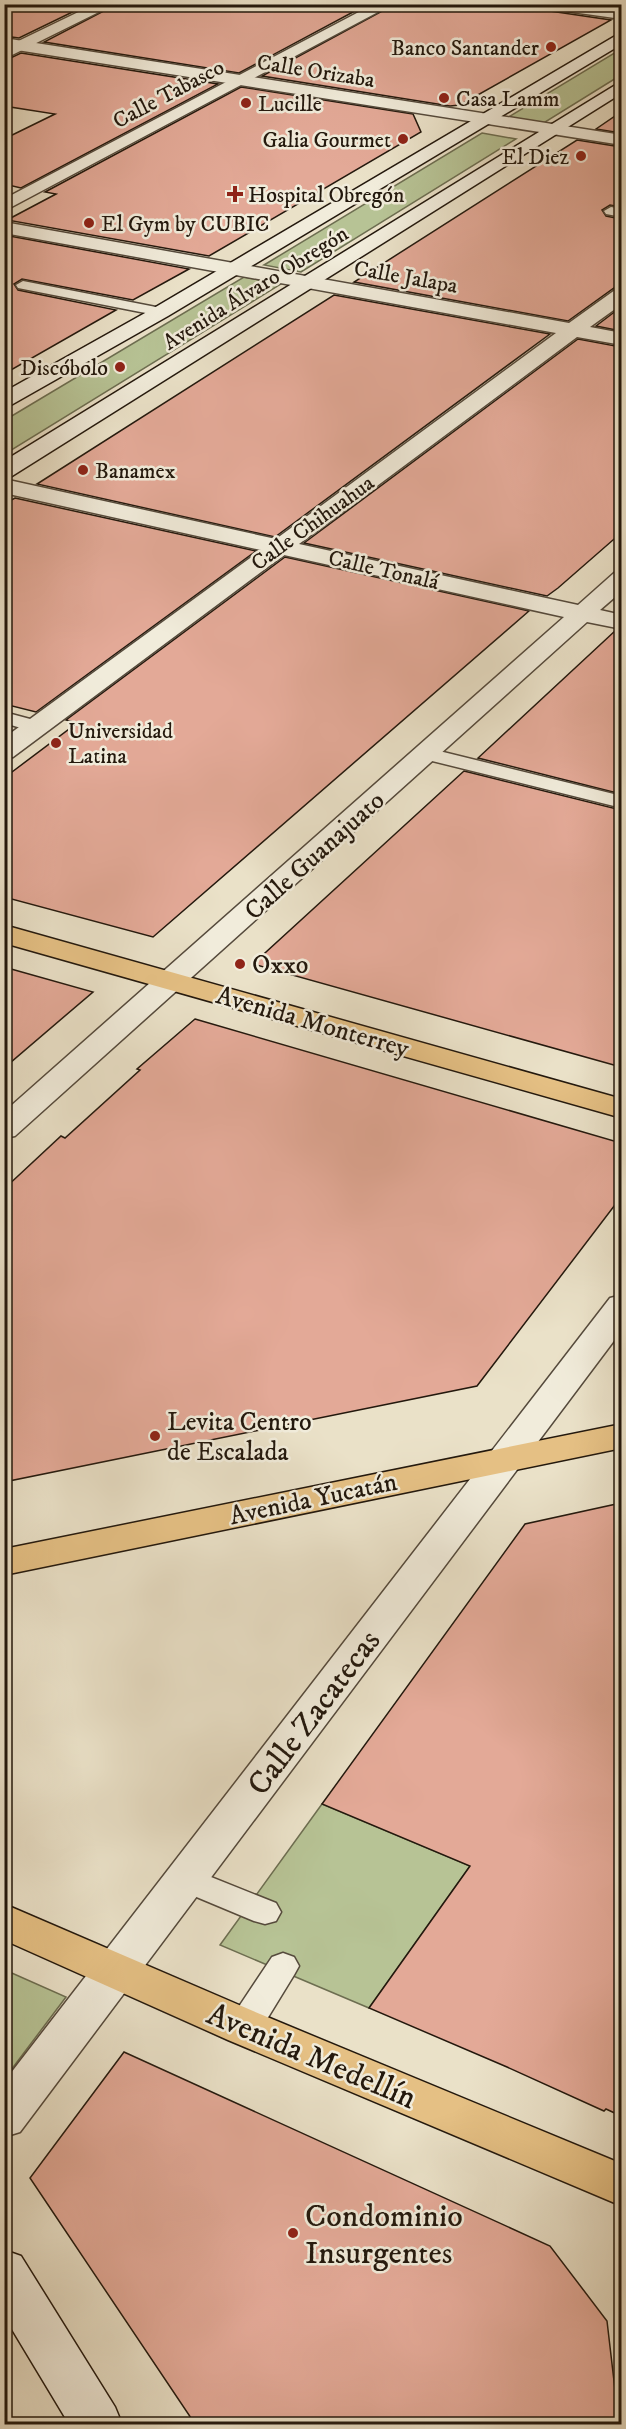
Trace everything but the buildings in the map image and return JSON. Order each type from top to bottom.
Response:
[{"type":"main road","name":"Avenida Monterrey","points":[[4,934],[621,1109]]},
{"type":"main road","name":"Avenida Yucatán","points":[[4,1562],[621,1436]]},
{"type":"main road","name":"Avenida Medellín","points":[[4,1921],[244,2027],[621,2186]]},
{"type":"street","points":[[5,54],[12,45],[108,4]]},
{"type":"street","name":"Calle Tabasco","points":[[4,206],[386,4]]},
{"type":"street","points":[[550,4],[621,15]]},
{"type":"street","name":"Avenida Álvaro Obregón","points":[[4,401],[161,312],[621,38]]},
{"type":"street","name":"Calle Orizaba","points":[[12,45],[232,84]]},
{"type":"street","name":"Calle Orizaba","points":[[5,54],[232,84],[479,122],[547,133],[621,149]]},
{"type":"street","name":"Avenida Álvaro Obregón","points":[[4,471],[621,86]]},
{"type":"street","name":"Calle Orizaba","points":[[547,133],[621,140]]},
{"type":"street","name":"Calle Jalapa","points":[[4,227],[621,339]]},
{"type":"street","name":"Calle Chihuahua","points":[[4,751],[621,294]]},
{"type":"street","name":"Calle Tonalá","points":[[4,486],[621,622]]},
{"type":"street","name":"Calle Guanajuato","points":[[4,1130],[427,754],[621,578]]},
{"type":"street","name":"Calle Zacatecas","points":[[4,2118],[621,1306]]},
{"type":"street","points":[[4,2271],[97,2424]]},
{"type":"lane","points":[[23,285],[161,312]]},
{"type":"lane","points":[[4,717],[38,727]]},
{"type":"lane","points":[[427,754],[621,802]]},
{"type":"lane","points":[[186,1879],[265,1912]]},
{"type":"lane","points":[[244,2027],[284,1965]]},
{"type":"green space","points":[[621,49],[621,75],[542,124],[507,118]]},
{"type":"green space","points":[[482,133],[516,139],[301,272],[264,265]]},
{"type":"green space","points":[[244,277],[281,284],[5,454],[5,420]]},
{"type":"green space","points":[[322,1804],[470,1866],[369,2008],[220,1945]]},
{"type":"green space","points":[[5,1970],[66,1997],[5,2078]]},
{"type":"place","name":"Banco Santander","points":[[551,47]]},
{"type":"place","name":"Casa Lamm","points":[[444,98]]},
{"type":"place","name":"Lucille","points":[[246,103]]},
{"type":"place","name":"Galia Gourmet","points":[[403,139]]},
{"type":"place","name":"El Diez","points":[[581,156]]},
{"type":"place","name":"Hospital Obregón","points":[[235,194]]},
{"type":"place","name":"El Gym by CUBIC","points":[[89,223]]},
{"type":"place","name":"Discóbolo","points":[[120,367]]},
{"type":"place","name":"Banamex","points":[[83,470]]},
{"type":"place","name":"Universidad Latina","points":[[56,743]]},
{"type":"place","name":"Oxxo","points":[[240,964]]},
{"type":"place","name":"Levita Centro de Escalada","points":[[155,1436]]},
{"type":"place","name":"Condominio Insurgentes","points":[[293,2233]]}]
